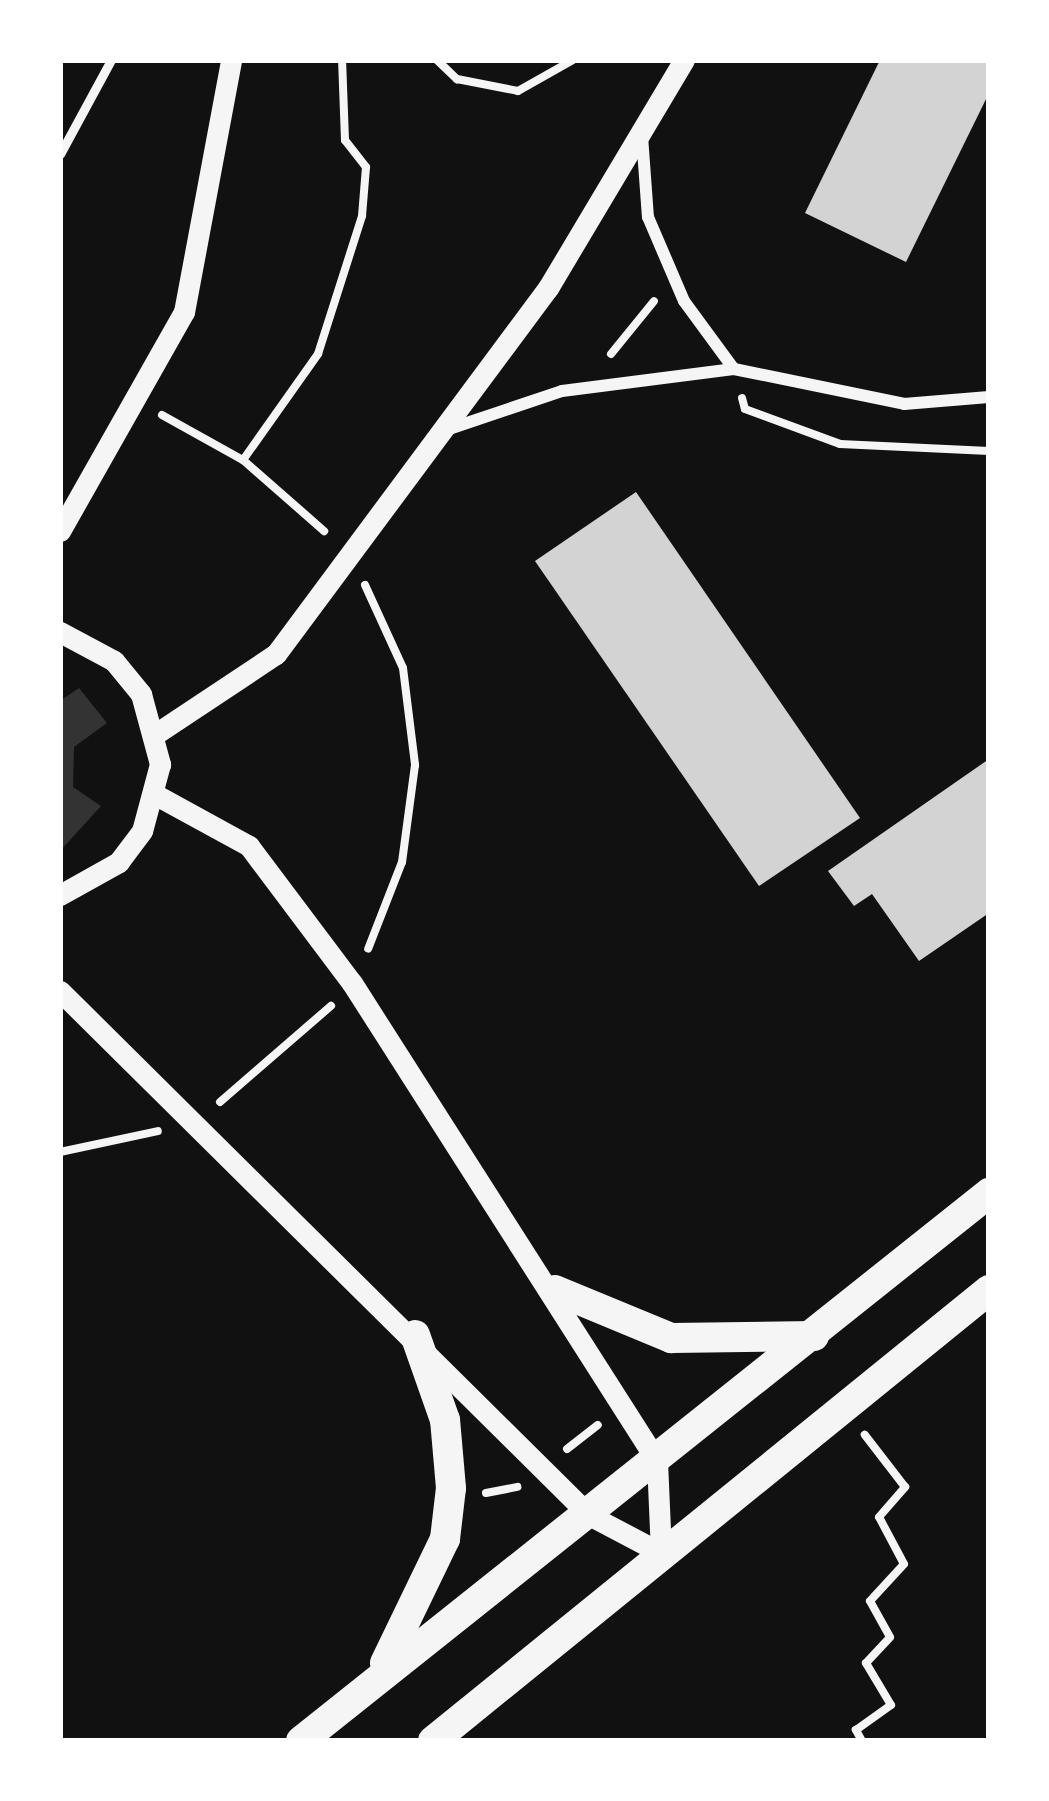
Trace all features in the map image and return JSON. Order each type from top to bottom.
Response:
[{"type":"main road","points":[[301,1741],[383,1668],[657,1461],[989,1193]]},
{"type":"main road","points":[[555,1290],[671,1338],[814,1336]]},
{"type":"main road","points":[[433,1741],[989,1290]]},
{"type":"main road","points":[[383,1668],[445,1539],[451,1488],[445,1420],[415,1335]]},
{"type":"street","points":[[60,531],[139,407],[184,312],[231,60]]},
{"type":"street","points":[[157,733],[245,684],[351,556],[446,430],[642,135],[683,60]]},
{"type":"street","points":[[642,135],[648,217],[674,276],[734,368]]},
{"type":"street","points":[[446,430],[583,388],[734,368],[904,404],[989,397]]},
{"type":"street","points":[[60,632],[114,661],[157,733],[156,796],[119,862],[60,895]]},
{"type":"street","points":[[156,796],[249,846],[352,983],[555,1290],[657,1461],[661,1553]]},
{"type":"street","points":[[60,991],[188,1122],[415,1335],[589,1514],[661,1553]]},
{"type":"lane","points":[[60,154],[111,60]]},
{"type":"path","points":[[243,460],[318,354],[362,216],[366,167],[345,140],[342,60]]},
{"type":"path","points":[[437,60],[457,79],[518,91],[573,60]]},
{"type":"path","points":[[583,388],[674,276]]},
{"type":"path","points":[[734,368],[745,409],[791,430],[889,453],[989,451]]},
{"type":"path","points":[[60,1152],[188,1122],[274,1064],[352,983],[403,862],[415,765],[403,668],[351,556],[243,460],[139,407]]},
{"type":"path","points":[[859,1427],[905,1486],[880,1517],[904,1564],[870,1601],[890,1637],[866,1663],[891,1705],[856,1730],[862,1741]]},
{"type":"shaded area","points":[[79,688],[107,723],[74,747],[73,787],[101,806],[60,851],[60,701]]},
{"type":"building","points":[[880,60],[989,60],[989,93],[906,262],[805,213]]},
{"type":"building","points":[[636,492],[860,818],[759,886],[535,561]]},
{"type":"building","points":[[989,759],[989,913],[919,961],[872,894],[854,906],[828,871]]}]
